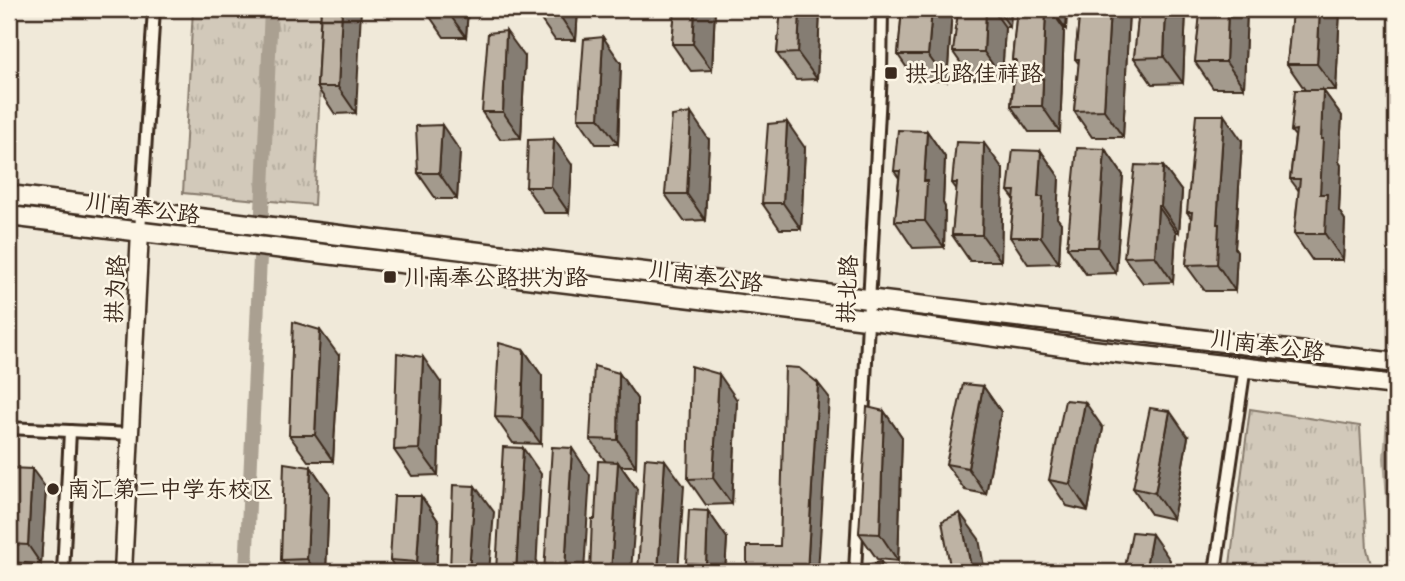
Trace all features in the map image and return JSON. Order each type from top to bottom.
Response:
[{"type":"main road","name":"川南奉公路","points":[[9,195],[1396,363]]},
{"type":"main road","name":"川南奉公路","points":[[9,216],[866,319],[1083,349],[1396,385]]},
{"type":"main road","name":"拱为路","points":[[123,572],[140,232]]},
{"type":"street","name":"拱为路","points":[[140,232],[154,9]]},
{"type":"street","name":"拱北路","points":[[855,572],[882,9]]},
{"type":"street","points":[[1215,572],[1245,366]]},
{"type":"street","points":[[9,428],[130,434]]},
{"type":"street","points":[[63,572],[70,431]]},
{"type":"green space","points":[[193,9],[324,9],[314,205],[183,193]]},
{"type":"green space","points":[[1250,409],[1360,426],[1367,549],[1373,572],[1229,572]]},
{"type":"building","points":[[321,9],[342,9],[338,87],[317,87]]},
{"type":"building","points":[[426,9],[448,9],[426,11]]},
{"type":"building","points":[[537,9],[558,9],[558,13],[537,14]]},
{"type":"building","points":[[675,9],[695,9],[693,44],[672,44]]},
{"type":"building","points":[[781,9],[800,9],[798,53],[777,54]]},
{"type":"building","points":[[902,9],[932,9],[928,55],[898,55]]},
{"type":"building","points":[[961,9],[986,9],[984,52],[953,52],[958,12]]},
{"type":"building","points":[[1017,9],[1046,9],[1042,106],[1011,106],[1016,60],[1012,60]]},
{"type":"building","points":[[1080,9],[1110,9],[1104,110],[1074,111]]},
{"type":"building","points":[[1139,9],[1166,9],[1164,57],[1134,58]]},
{"type":"building","points":[[1197,9],[1228,9],[1226,62],[1195,62],[1200,13],[1196,13]]},
{"type":"building","points":[[1290,9],[1320,9],[1317,64],[1287,64],[1292,12],[1289,12]]},
{"type":"building","points":[[506,31],[503,112],[482,112],[488,33]]},
{"type":"building","points":[[603,37],[599,118],[578,118],[584,39]]},
{"type":"building","points":[[1295,90],[1323,90],[1320,194],[1327,194],[1325,234],[1294,234],[1300,179],[1290,179],[1296,130],[1291,131]]},
{"type":"building","points":[[691,113],[687,194],[665,194],[672,116]]},
{"type":"building","points":[[1196,115],[1224,115],[1217,264],[1186,265],[1192,212],[1187,212]]},
{"type":"building","points":[[787,122],[783,203],[762,203],[768,124]]},
{"type":"building","points":[[442,125],[439,173],[418,173],[416,126]]},
{"type":"building","points":[[898,130],[927,131],[925,221],[895,221],[900,171],[894,171]]},
{"type":"building","points":[[554,139],[551,187],[526,187],[528,140]]},
{"type":"building","points":[[956,142],[984,143],[982,235],[952,235],[957,183],[952,183]]},
{"type":"building","points":[[1077,148],[1105,149],[1098,247],[1067,247]]},
{"type":"building","points":[[1013,150],[1041,151],[1038,197],[1043,197],[1041,237],[1010,237],[1015,191],[1008,191]]},
{"type":"building","points":[[1135,165],[1163,166],[1155,256],[1124,257]]},
{"type":"building","points":[[293,322],[320,330],[315,435],[289,435]]},
{"type":"building","points":[[499,343],[524,350],[522,418],[495,417]]},
{"type":"building","points":[[397,353],[423,357],[419,449],[394,450]]},
{"type":"building","points":[[594,366],[619,373],[618,440],[590,439]]},
{"type":"building","points":[[691,366],[719,374],[713,478],[688,479]]},
{"type":"building","points":[[785,367],[799,368],[818,383],[807,572],[747,572],[747,546],[780,546]]},
{"type":"building","points":[[963,384],[983,386],[968,468],[946,464]]},
{"type":"building","points":[[1065,400],[1085,402],[1070,484],[1049,480]]},
{"type":"building","points":[[867,407],[884,411],[880,534],[859,533]]},
{"type":"building","points":[[1150,408],[1170,411],[1155,493],[1133,488]]},
{"type":"building","points":[[503,447],[523,448],[516,572],[496,571]]},
{"type":"building","points":[[552,447],[572,448],[563,572],[544,572]]},
{"type":"building","points":[[645,458],[665,460],[658,572],[638,572]]},
{"type":"building","points":[[598,461],[618,462],[611,572],[590,572]]},
{"type":"building","points":[[284,463],[311,467],[307,559],[281,560]]},
{"type":"building","points":[[9,468],[32,469],[28,545],[9,544]]},
{"type":"building","points":[[453,485],[475,486],[469,572],[450,572]]},
{"type":"building","points":[[394,496],[421,496],[417,562],[390,560]]},
{"type":"building","points":[[689,510],[708,511],[706,564],[686,563]]},
{"type":"building","points":[[960,513],[972,572],[951,572],[942,521]]},
{"type":"building","points":[[1132,532],[1152,534],[1145,572],[1124,572]]},
{"type":"building","points":[[881,562],[881,572],[859,572],[859,566]]},
{"type":"waterway","points":[[246,572],[271,9]]},
{"type":"waterway","points":[[1396,381],[1390,458],[1396,540]]},
{"type":"place","name":"拱北路佳祥路","points":[[891,73]]},
{"type":"place","name":"川南奉公路拱为路","points":[[390,277]]},
{"type":"place","name":"南汇第二中学东校区","points":[[53,489]]}]
